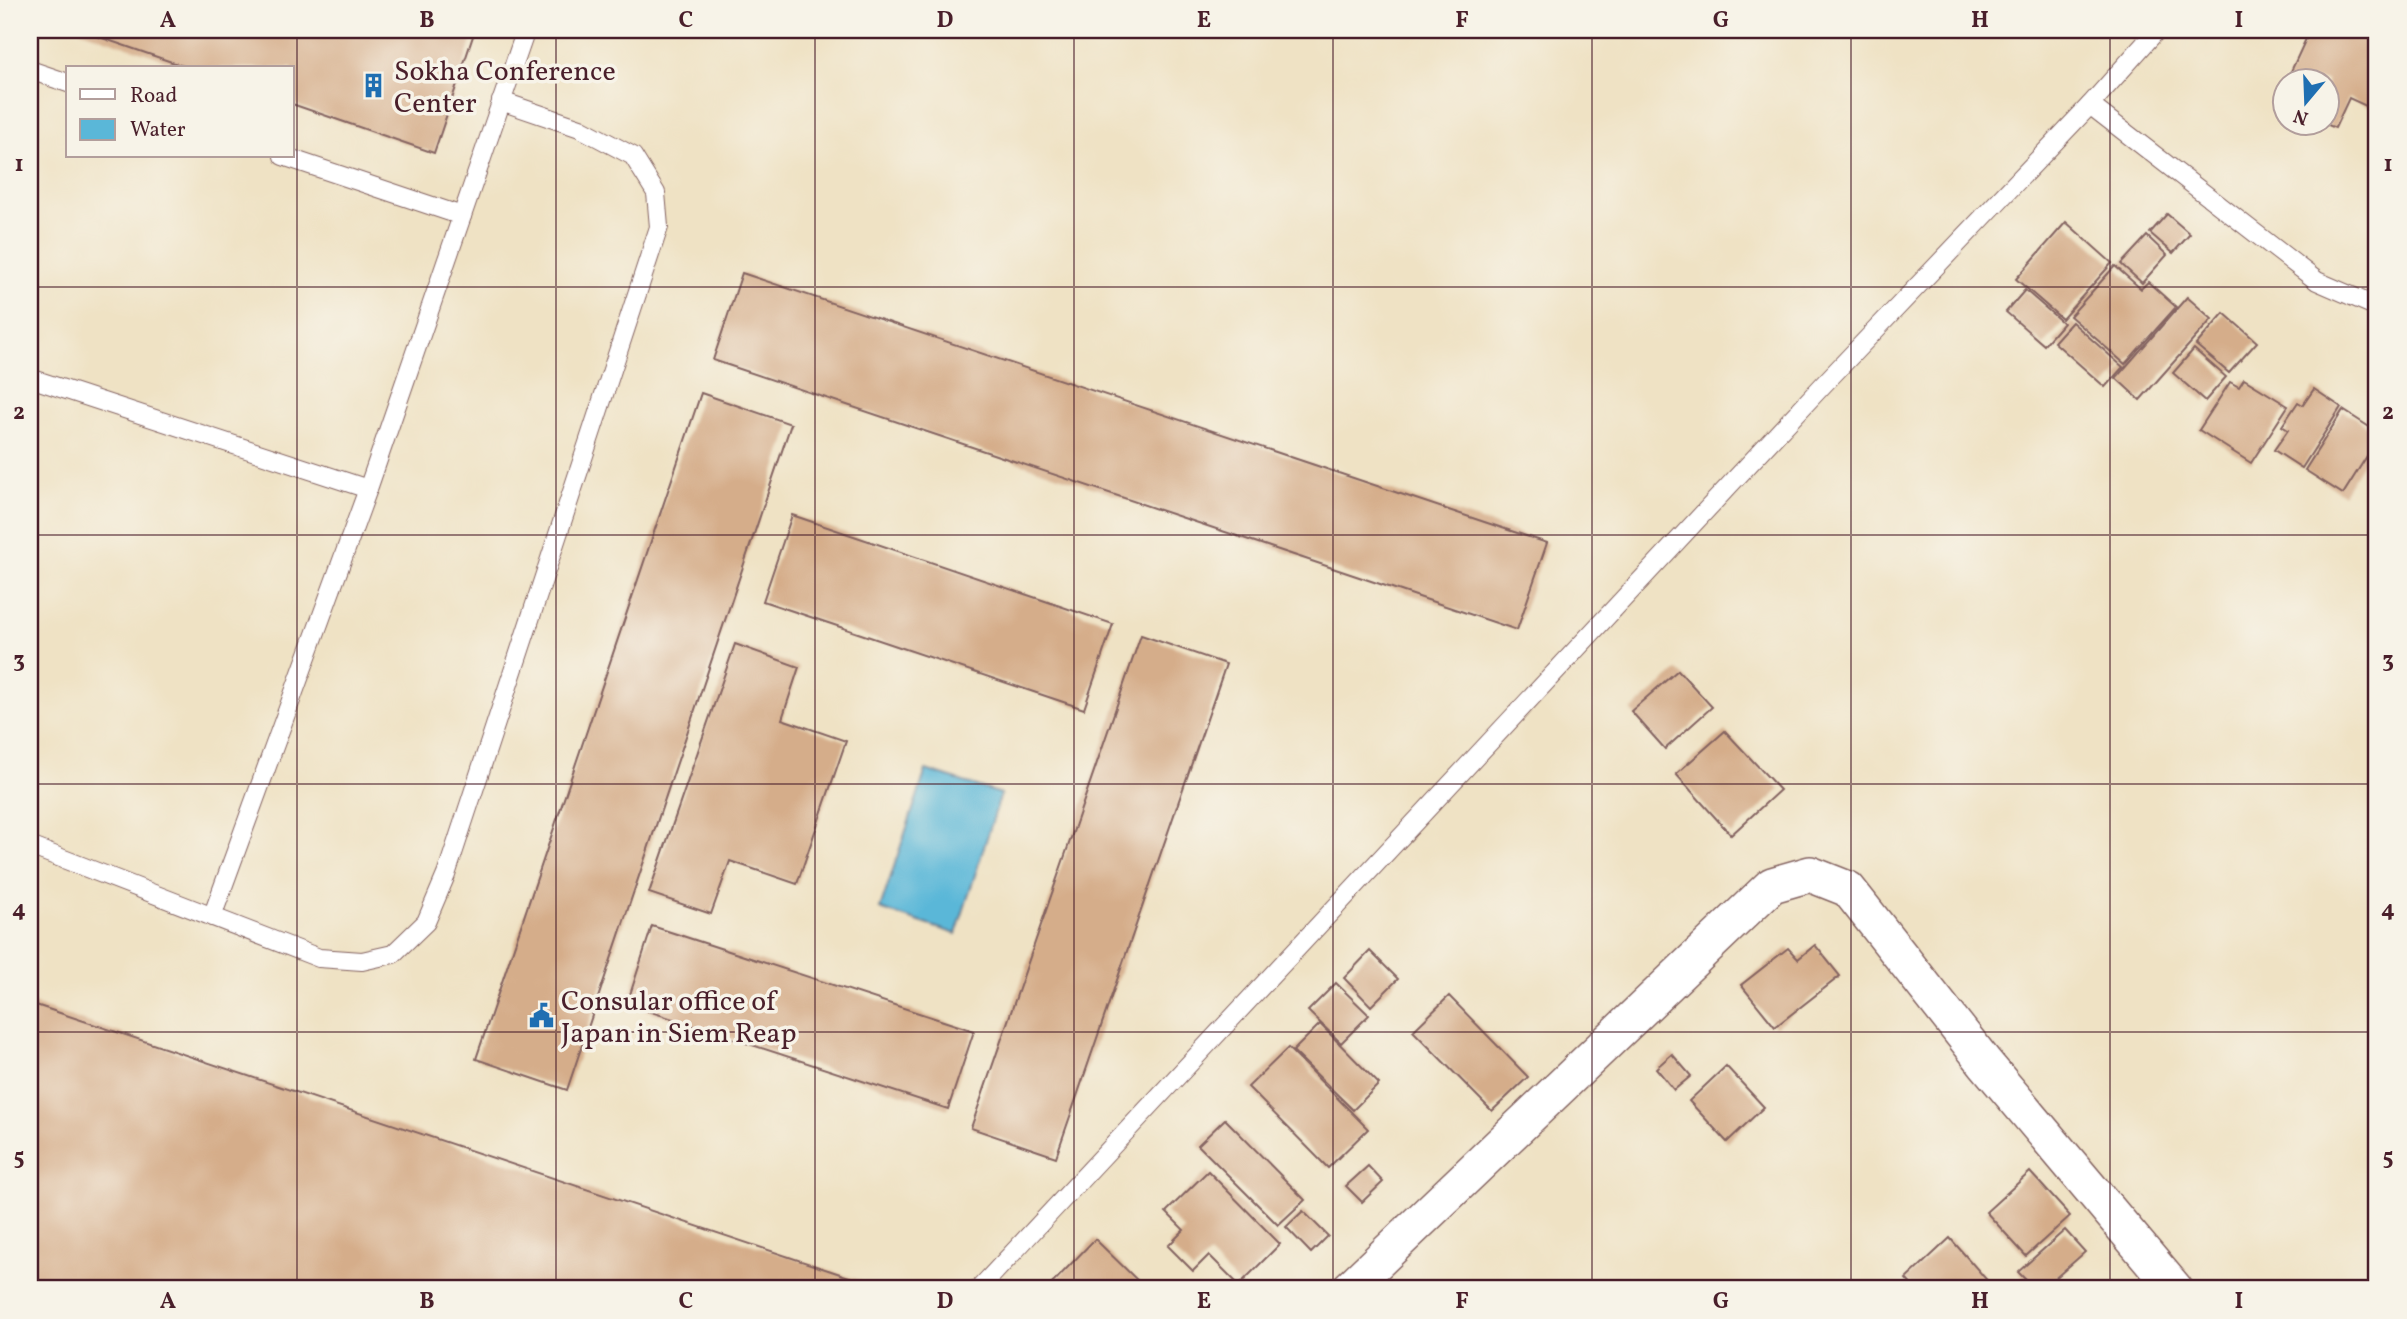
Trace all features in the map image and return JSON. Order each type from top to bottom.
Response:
[{"type":"street","points":[[1349,1289],[1772,885],[1810,874],[1848,889],[1985,1063],[2175,1289]]},
{"type":"lane","points":[[212,917],[368,489],[526,30]]},
{"type":"lane","points":[[979,1289],[1823,384],[2090,105],[2157,30]]},
{"type":"lane","points":[[30,70],[66,82]]},
{"type":"lane","points":[[30,846],[319,958],[362,961],[393,954],[426,922],[446,875],[659,227],[656,193],[633,156],[580,128],[501,101]]},
{"type":"lane","points":[[2090,105],[2317,281],[2377,307]]},
{"type":"lane","points":[[289,158],[462,216]]},
{"type":"lane","points":[[30,378],[368,489]]},
{"type":"water","points":[[926,770],[1001,794],[956,934],[880,909]]},
{"type":"building","name":"Sokha Conference Center","points":[[79,30],[475,30],[434,153],[294,105],[294,66],[183,66]]},
{"type":"building","points":[[2310,30],[2360,30],[2377,38],[2377,111],[2349,98],[2340,117],[2340,66],[2293,66]]},
{"type":"building","points":[[2167,214],[2190,234],[2173,253],[2150,233]]},
{"type":"building","points":[[2066,222],[2112,263],[2062,319],[2016,279]]},
{"type":"building","points":[[2147,236],[2167,255],[2142,283],[2121,264]]},
{"type":"building","points":[[2115,266],[2141,289],[2148,282],[2176,307],[2125,364],[2070,316]]},
{"type":"building","points":[[742,273],[1547,543],[1517,630],[713,360]]},
{"type":"building","points":[[2025,290],[2063,323],[2044,345],[2006,312]]},
{"type":"building","points":[[2187,297],[2212,319],[2140,400],[2116,378]]},
{"type":"building","points":[[2224,313],[2257,342],[2229,373],[2196,345]]},
{"type":"building","points":[[2072,322],[2123,367],[2105,387],[2054,342]]},
{"type":"building","points":[[2194,349],[2226,377],[2205,401],[2173,373]]},
{"type":"building","points":[[2244,379],[2288,406],[2251,463],[2199,430],[2230,382],[2239,387]]},
{"type":"building","points":[[2314,389],[2341,407],[2302,468],[2274,450],[2288,430],[2282,426],[2298,402],[2303,405]]},
{"type":"building","points":[[701,393],[791,424],[567,1090],[476,1059]]},
{"type":"building","points":[[2343,410],[2377,432],[2377,440],[2343,494],[2305,470]]},
{"type":"building","points":[[792,515],[1113,624],[1084,709],[763,601]]},
{"type":"building","points":[[1141,635],[1226,664],[1056,1157],[971,1128]]},
{"type":"building","points":[[735,644],[799,667],[782,719],[846,741],[797,884],[730,861],[711,914],[649,893]]},
{"type":"building","points":[[1678,670],[1712,707],[1665,749],[1631,711]]},
{"type":"building","points":[[1725,731],[1780,790],[1731,835],[1676,774]]},
{"type":"building","points":[[652,926],[974,1031],[948,1109],[627,1004]]},
{"type":"building","points":[[1815,945],[1840,976],[1775,1027],[1741,985],[1788,948],[1798,959]]},
{"type":"building","points":[[1370,951],[1398,979],[1371,1006],[1344,978]]},
{"type":"building","points":[[1336,983],[1369,1015],[1341,1043],[1308,1011]]},
{"type":"building","points":[[1449,996],[1528,1077],[1492,1111],[1413,1031]]},
{"type":"building","points":[[30,1003],[861,1281],[859,1289],[30,1289]]},
{"type":"building","points":[[1320,1024],[1379,1084],[1353,1110],[1293,1051]]},
{"type":"building","points":[[1288,1048],[1368,1129],[1328,1168],[1248,1087]]},
{"type":"building","points":[[1672,1054],[1691,1076],[1674,1090],[1656,1068]]},
{"type":"building","points":[[1726,1066],[1764,1107],[1727,1142],[1689,1101]]},
{"type":"building","points":[[1225,1119],[1305,1200],[1278,1225],[1198,1145]]},
{"type":"building","points":[[1368,1166],[1383,1182],[1362,1202],[1346,1186]]},
{"type":"building","points":[[1208,1171],[1280,1244],[1239,1285],[1209,1255],[1193,1271],[1168,1246],[1184,1230],[1166,1212]]},
{"type":"building","points":[[2030,1172],[2070,1216],[2026,1256],[1986,1212]]},
{"type":"building","points":[[1303,1211],[1328,1236],[1311,1253],[1286,1227]]},
{"type":"building","points":[[2065,1230],[2085,1252],[2043,1289],[2035,1289],[2018,1272]]},
{"type":"building","points":[[1950,1238],[1992,1286],[1988,1289],[1915,1289],[1906,1279]]},
{"type":"building","points":[[1095,1239],[1138,1281],[1130,1289],[1047,1289]]},
{"type":"place","name":"Sokha Conference Center","points":[[374,86]]},
{"type":"place","name":"Consular office of Japan in Siem Reap","points":[[541,1016]]}]
